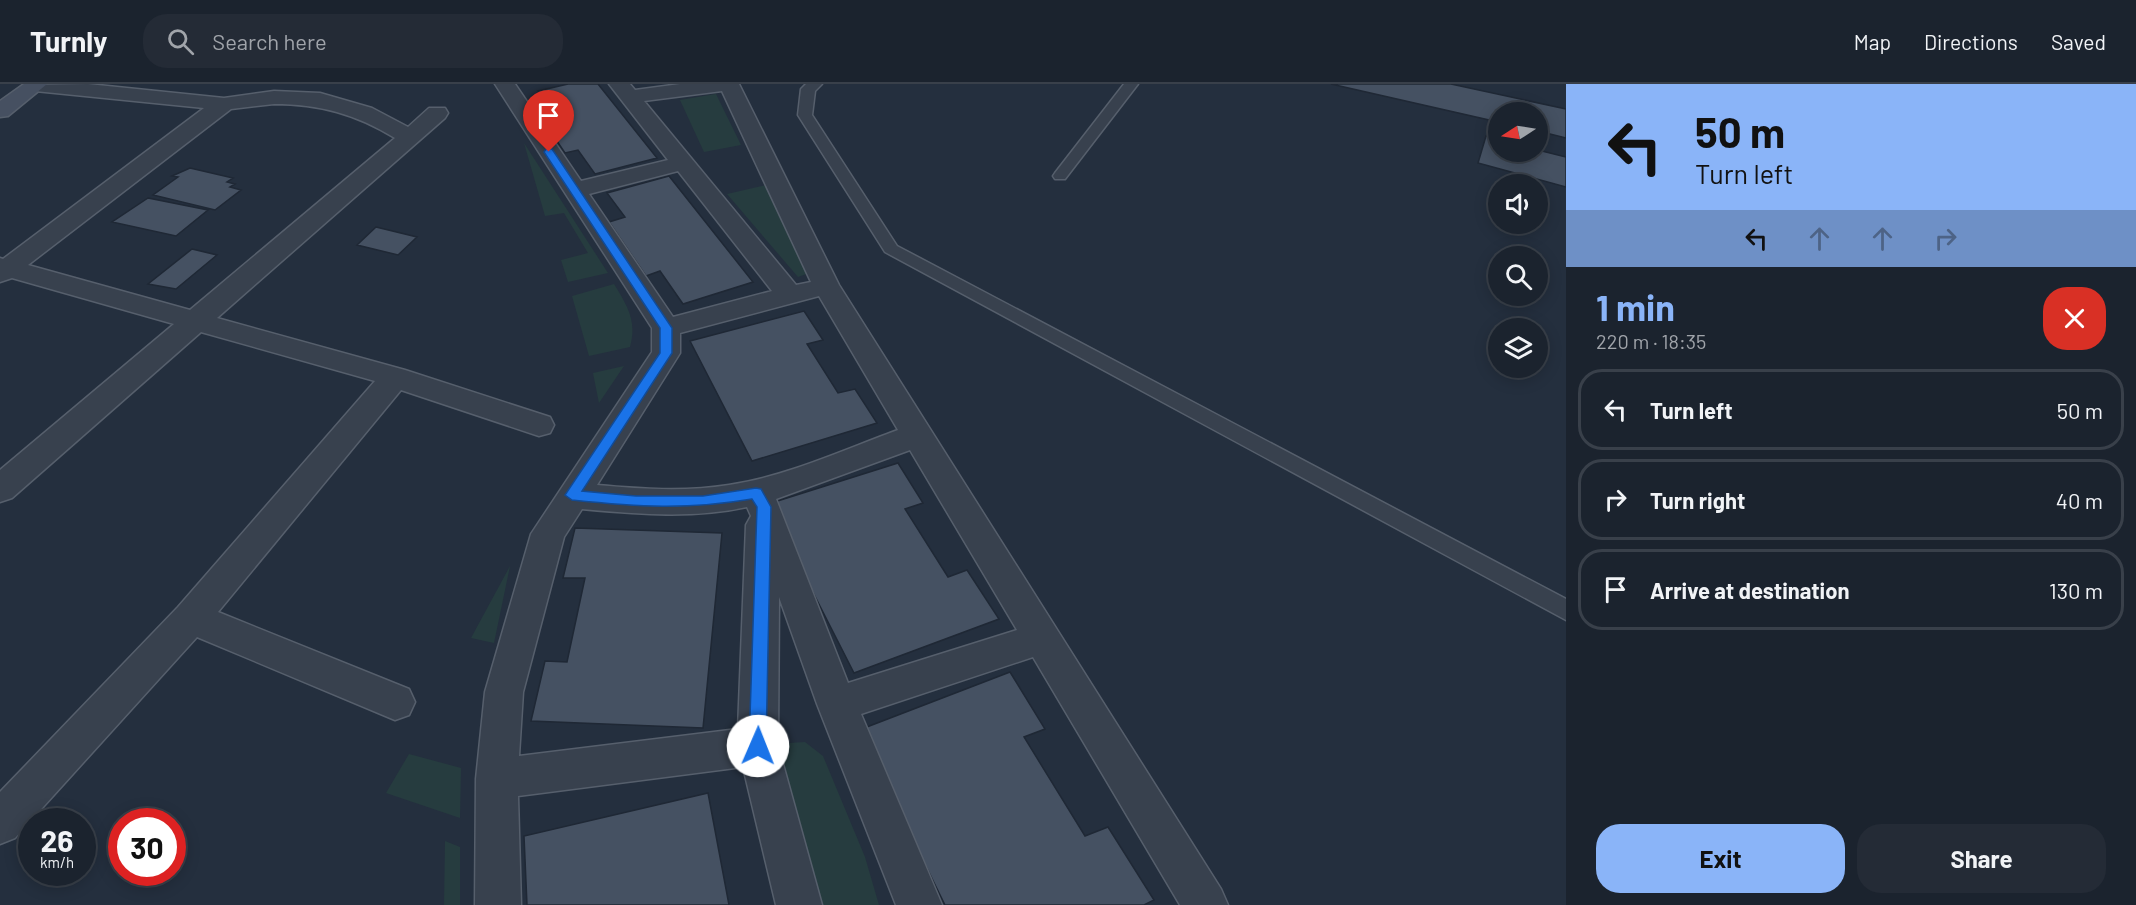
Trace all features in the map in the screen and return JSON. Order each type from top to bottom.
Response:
[{"type":"street","points":[[624,90],[728,84],[826,285],[1205,905]]},
{"type":"street","points":[[0,111],[36,85],[225,104],[252,98],[332,92],[409,137]]},
{"type":"street","points":[[498,905],[497,779],[504,692],[548,534],[666,353],[666,328],[574,190],[513,85]]},
{"type":"street","points":[[624,90],[790,296]]},
{"type":"street","points":[[3,269],[225,104]]},
{"type":"street","points":[[0,489],[437,113]]},
{"type":"street","points":[[574,190],[683,163]]},
{"type":"street","points":[[3,269],[195,319],[395,377],[539,425]]},
{"type":"street","points":[[666,328],[826,285]]},
{"type":"street","points":[[0,823],[191,618],[395,377]]},
{"type":"street","points":[[572,495],[636,501],[760,500],[917,435]]},
{"type":"street","points":[[760,500],[837,704],[919,905]]},
{"type":"street","points":[[760,500],[758,746],[799,905]]},
{"type":"street","points":[[191,618],[395,702]]},
{"type":"street","points":[[837,704],[1041,638]]},
{"type":"street","points":[[497,779],[758,746]]},
{"type":"lane","points":[[814,84],[808,89],[805,114],[891,249],[1566,610]]},
{"type":"lane","points":[[1060,176],[1131,84]]},
{"type":"green space","points":[[716,94],[741,145],[704,152],[680,100]]},
{"type":"green space","points":[[524,143],[608,273],[568,282],[561,260],[588,253],[564,213],[545,216]]},
{"type":"green space","points":[[766,185],[809,273],[798,277],[727,194]]},
{"type":"green space","points":[[614,284],[630,314],[632,338],[630,347],[589,356],[572,296]]},
{"type":"green space","points":[[624,366],[599,403],[593,373]]},
{"type":"green space","points":[[510,566],[494,643],[471,638]]},
{"type":"green space","points":[[805,742],[823,756],[865,857],[879,905],[804,905],[780,775],[789,743]]},
{"type":"green space","points":[[409,754],[461,768],[460,818],[386,793]]},
{"type":"green space","points":[[445,841],[460,847],[460,905],[444,905]]},
{"type":"building","points":[[568,84],[598,84],[657,158],[595,174],[578,150],[565,153],[538,113],[552,110],[538,91]]},
{"type":"building","points":[[1331,84],[1451,84],[1534,102],[1488,102],[1488,120]]},
{"type":"building","points":[[1548,105],[1566,109],[1566,138],[1548,134]]},
{"type":"building","points":[[1486,136],[1488,137],[1488,162],[1548,162],[1548,152],[1566,157],[1566,187],[1548,182],[1548,174],[1518,174],[1478,163]]},
{"type":"building","points":[[190,168],[233,178],[227,182],[235,184],[230,187],[241,190],[215,210],[153,195],[178,177],[172,176]]},
{"type":"building","points":[[669,176],[753,282],[683,304],[660,271],[646,276],[609,222],[625,217],[607,193]]},
{"type":"building","points":[[148,198],[208,210],[176,236],[112,222]]},
{"type":"building","points":[[376,227],[417,237],[398,255],[357,245]]},
{"type":"building","points":[[192,249],[217,255],[176,289],[148,284]]},
{"type":"building","points":[[804,311],[823,340],[807,344],[838,393],[855,389],[877,423],[752,461],[690,341]]},
{"type":"building","points":[[898,463],[923,503],[905,509],[948,577],[967,570],[999,619],[854,673],[768,504]]},
{"type":"building","points":[[575,528],[722,533],[703,728],[531,721],[545,661],[567,662],[585,578],[563,578]]},
{"type":"building","points":[[1010,672],[1045,729],[1024,737],[1085,836],[1108,827],[1154,900],[1144,905],[945,905],[859,730]]},
{"type":"building","points":[[708,793],[729,905],[527,905],[524,836]]},
{"type":"route","points":[[549,152],[666,328],[666,353],[572,495],[636,501],[703,502],[756,493],[764,507],[758,746]]}]
